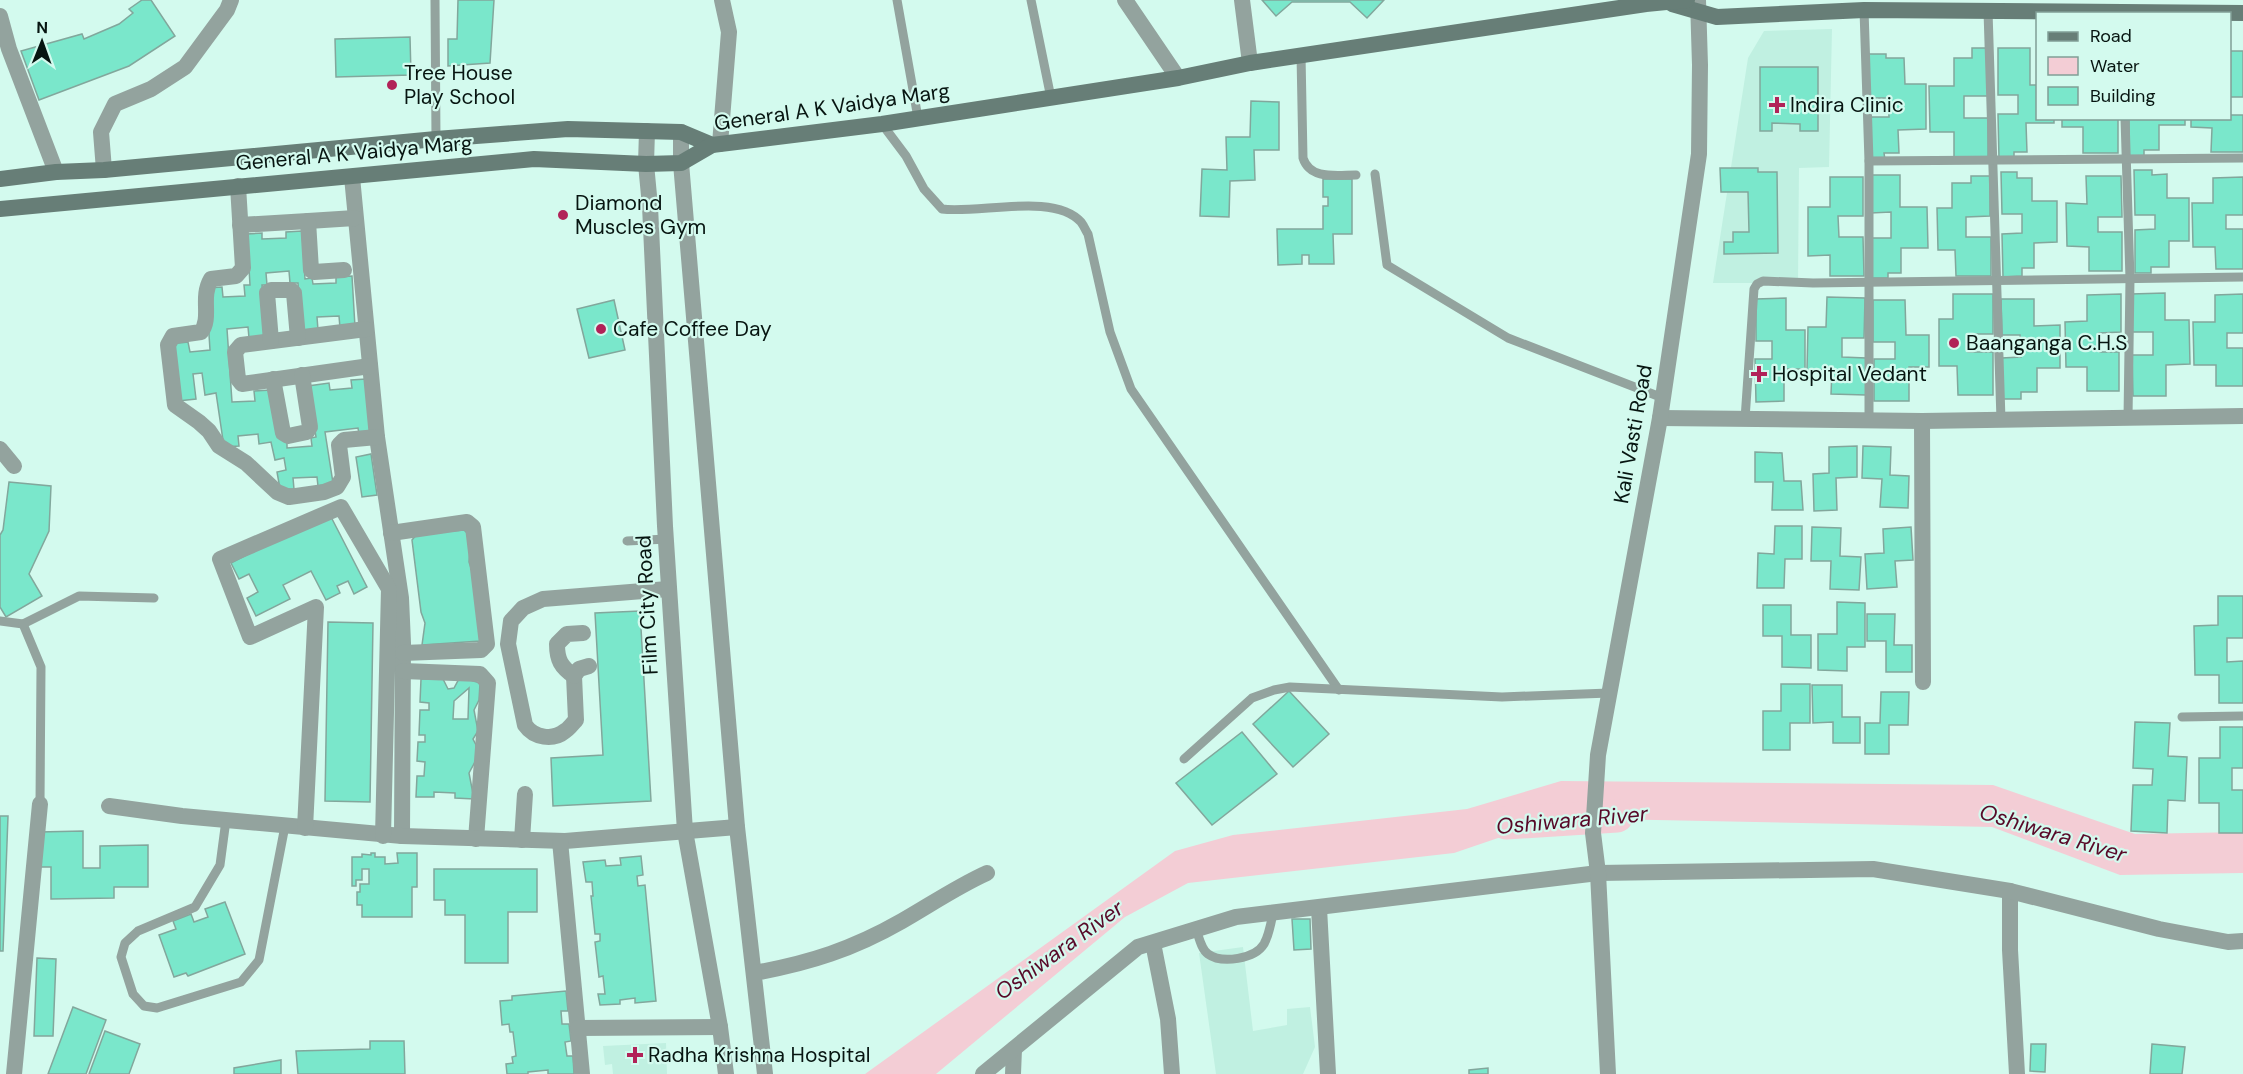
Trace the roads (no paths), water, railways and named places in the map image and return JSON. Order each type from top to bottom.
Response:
[{"type":"main road","name":"General A K Vaidya Marg","points":[[0,209],[534,159],[646,164],[681,163],[716,145],[882,124],[1178,78],[1250,63],[1646,2],[1694,4],[1717,16],[1864,9],[1988,11],[2037,6],[2111,12]]},
{"type":"main road","name":"General A K Vaidya Marg","points":[[0,179],[56,172],[104,170],[568,129],[681,132]]},
{"type":"main road","points":[[681,132],[716,145]]},
{"type":"street","points":[[104,170],[101,132],[115,104],[151,89],[185,67],[227,10],[231,0]]},
{"type":"street","points":[[716,145],[729,32],[722,0]]},
{"type":"street","points":[[1125,0],[1178,78]]},
{"type":"street","points":[[1242,0],[1250,63]]},
{"type":"street","name":"Kali Vasti Road","points":[[1608,1074],[1598,873],[1593,833],[1598,755],[1660,418],[1699,154],[1700,65],[1694,4]]},
{"type":"street","points":[[0,16],[13,60],[56,172]]},
{"type":"street","name":"Film City Road","points":[[647,131],[646,164],[650,206],[668,589],[685,831],[720,1027],[726,1074]]},
{"type":"street","points":[[681,132],[681,163],[736,827],[765,1074]]},
{"type":"street","points":[[352,177],[377,437],[401,598],[402,836]]},
{"type":"street","points":[[238,186],[243,268],[236,276],[211,279],[205,289],[206,326],[201,332],[173,336],[168,345],[175,405],[209,431],[219,446],[246,463],[277,492],[289,497],[324,492],[337,487],[342,477],[339,445],[344,440],[377,437]]},
{"type":"street","points":[[240,225],[355,218]]},
{"type":"street","points":[[308,220],[311,270],[314,272],[344,270]]},
{"type":"street","points":[[271,341],[267,293],[271,290],[291,290],[294,293],[298,338]]},
{"type":"street","points":[[366,329],[241,345],[235,352],[238,379],[242,384],[370,366]]},
{"type":"street","points":[[273,379],[283,433],[288,436],[307,432],[310,427],[302,375]]},
{"type":"street","points":[[1660,418],[1922,421],[2243,416]]},
{"type":"street","points":[[1922,421],[1923,682]]},
{"type":"street","points":[[0,449],[14,466]]},
{"type":"street","points":[[305,828],[316,607],[250,637],[220,559],[341,507],[389,589],[383,836]]},
{"type":"street","points":[[391,533],[467,522],[473,527],[487,644],[481,650],[403,653]]},
{"type":"street","points":[[589,666],[579,669],[574,676],[576,720],[564,733],[542,738],[530,733],[525,725],[508,644],[511,621],[523,608],[543,599],[668,589]]},
{"type":"street","points":[[574,676],[563,668],[557,658],[556,645],[567,634],[583,633]]},
{"type":"street","points":[[403,671],[480,674],[488,683],[476,838]]},
{"type":"street","points":[[527,840],[528,794]]},
{"type":"street","points":[[14,1074],[40,804]]},
{"type":"street","points":[[109,806],[383,836],[561,841],[736,827]]},
{"type":"street","points":[[561,841],[582,1074]]},
{"type":"street","points":[[983,1074],[1138,947],[1236,917],[1598,873],[1873,869],[2010,891],[2159,929],[2229,942],[2243,941]]},
{"type":"street","points":[[754,973],[798,965],[844,950],[900,923],[987,873]]},
{"type":"street","points":[[2010,891],[2010,950],[2017,1074]]},
{"type":"street","points":[[1319,908],[1328,1074]]},
{"type":"street","points":[[1153,943],[1168,1019],[1172,1074]]},
{"type":"street","points":[[578,1028],[720,1027]]},
{"type":"street","points":[[1013,1074],[1014,1049]]},
{"type":"lane","points":[[435,0],[436,139]]},
{"type":"lane","points":[[897,0],[918,118]]},
{"type":"lane","points":[[1031,0],[1051,98]]},
{"type":"lane","points":[[1864,9],[1869,161],[1869,420]]},
{"type":"lane","points":[[1988,11],[2001,420]]},
{"type":"lane","points":[[1301,55],[1303,159],[1306,167],[1315,174],[1356,175]]},
{"type":"lane","points":[[2125,120],[2130,279],[2128,418]]},
{"type":"lane","points":[[882,124],[906,156],[924,189],[942,209],[956,211],[1033,205],[1047,207],[1080,221],[1088,234],[1110,332],[1131,389],[1339,690]]},
{"type":"lane","points":[[1869,161],[2243,158]]},
{"type":"lane","points":[[1375,174],[1387,265],[1508,338],[1663,398]]},
{"type":"lane","points":[[1745,419],[1754,289],[1763,281],[1998,281],[2243,277]]},
{"type":"lane","points":[[627,541],[667,539]]},
{"type":"lane","points":[[0,621],[23,624],[79,596],[154,598]]},
{"type":"lane","points":[[23,624],[41,667],[40,804]]},
{"type":"lane","points":[[1184,759],[1252,698],[1290,687],[1502,697],[1609,693]]},
{"type":"lane","points":[[2182,717],[2243,716]]},
{"type":"lane","points":[[226,820],[220,865],[195,907],[138,931],[125,943],[121,957],[133,994],[144,1006],[157,1008],[241,982],[259,960],[285,826]]},
{"type":"lane","points":[[1196,929],[1204,950],[1209,955],[1243,958],[1254,954],[1264,943],[1273,913]]},
{"type":"water","points":[[1561,781],[1993,785],[2135,834],[2243,832],[2243,873],[2120,875],[1992,827],[1557,818],[1454,853],[1188,883],[1125,917],[936,1074],[865,1074],[1175,851],[1233,835],[1467,809]]},
{"type":"waterway","name":"Oshiwara River","points":[[1506,823],[1617,816]]},
{"type":"place","name":"Tree House Play School","points":[[392,85]]},
{"type":"place","name":"Indira Clinic","points":[[1777,105]]},
{"type":"place","name":"Diamond Muscles Gym","points":[[563,215]]},
{"type":"place","name":"Cafe Coffee Day","points":[[601,329]]},
{"type":"place","name":"Baanganga C.H.S","points":[[1954,343]]},
{"type":"place","name":"Hospital Vedant","points":[[1759,374]]},
{"type":"place","name":"Radha Krishna Hospital","points":[[635,1055]]}]
